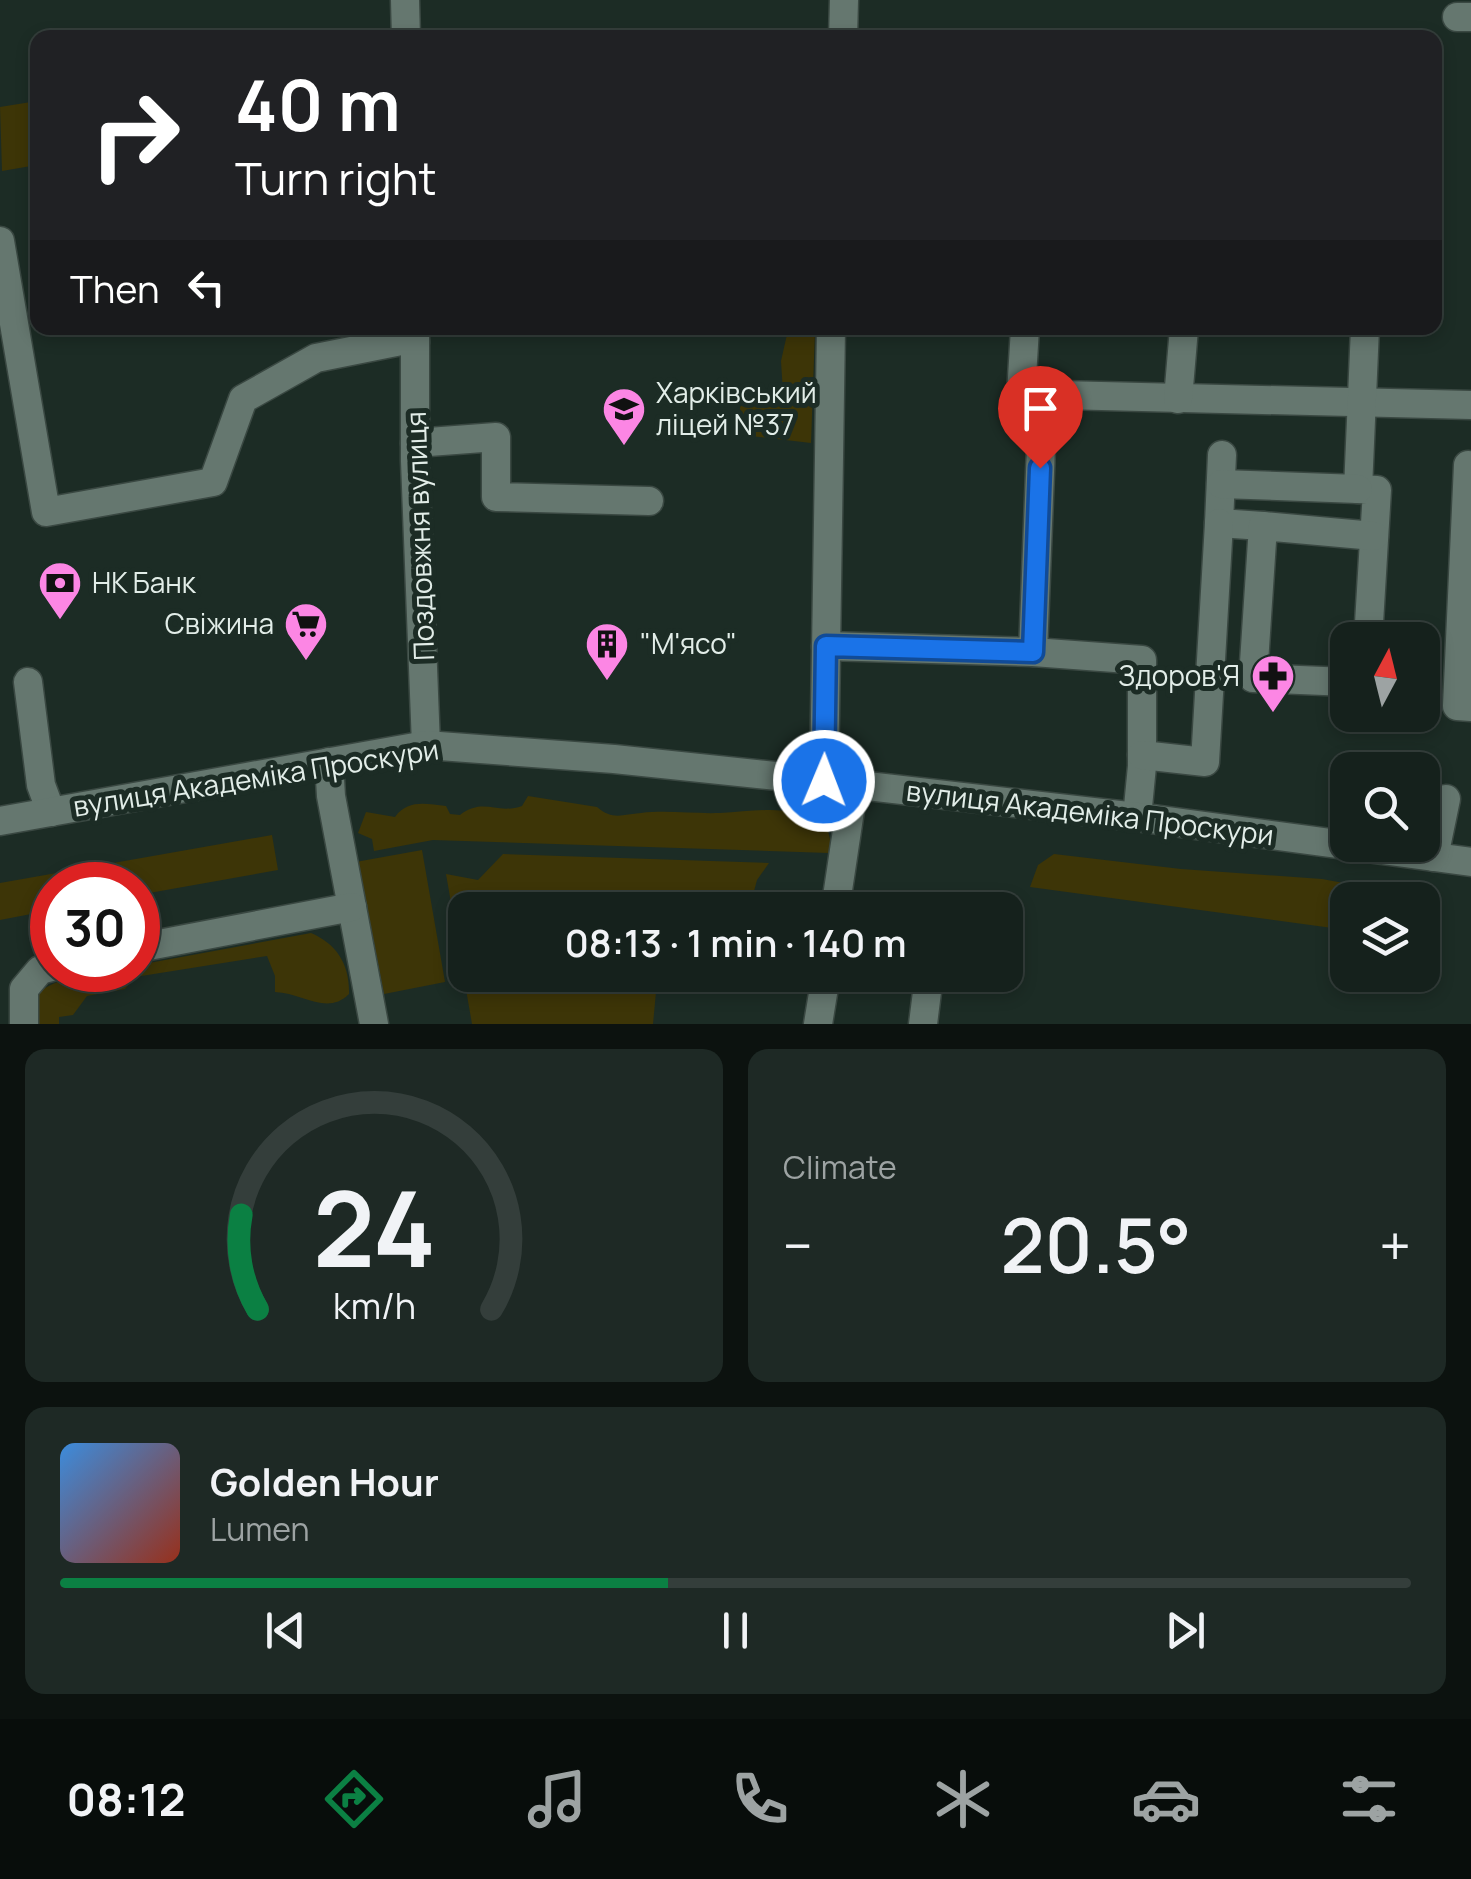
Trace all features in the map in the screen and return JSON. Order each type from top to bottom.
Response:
[{"type":"street","points":[[405,0],[406,30]]},
{"type":"street","points":[[843,30],[844,0]]},
{"type":"street","points":[[0,241],[46,512],[214,482],[243,399],[343,339],[401,341],[415,335]]},
{"type":"street","name":"Поздовжня вулиця","points":[[415,335],[426,745]]},
{"type":"street","points":[[824,781],[830,335]]},
{"type":"street","points":[[1026,335],[1022,394],[1471,405]]},
{"type":"street","points":[[1178,398],[1183,335]]},
{"type":"street","points":[[1358,489],[1365,335]]},
{"type":"street","points":[[1033,652],[1043,394]]},
{"type":"street","points":[[415,443],[496,437],[496,497],[649,501]]},
{"type":"street","points":[[1468,465],[1457,706],[1471,707]]},
{"type":"street","points":[[1142,755],[1205,762],[1221,470],[1377,490],[1369,622]]},
{"type":"street","points":[[1219,523],[1374,536]]},
{"type":"street","points":[[1263,526],[1253,678],[1330,681]]},
{"type":"street","points":[[826,646],[1033,652],[1142,660],[1142,755],[1137,817]]},
{"type":"street","points":[[28,682],[41,785],[51,812]]},
{"type":"street","name":"вулиця Академіка Проскури","points":[[0,821],[426,745],[614,759],[854,784],[1330,842]]},
{"type":"street","points":[[328,762],[374,1024]]},
{"type":"street","points":[[838,892],[854,784]]},
{"type":"street","points":[[1440,828],[1446,799]]},
{"type":"street","name":"вулиця Академіка Проскури","points":[[1440,857],[1471,862]]},
{"type":"street","points":[[160,944],[352,907]]},
{"type":"street","points":[[24,1024],[24,989],[30,982]]},
{"type":"street","points":[[818,1024],[823,992]]},
{"type":"street","points":[[923,1024],[927,992]]},
{"type":"shaded area","points":[[30,102],[30,166],[2,171],[0,107]]},
{"type":"shaded area","points":[[787,335],[815,335],[811,443],[742,435],[738,418],[741,403],[768,402],[783,393],[781,361]]},
{"type":"shaded area","points":[[528,796],[597,807],[618,816],[788,811],[827,826],[831,844],[829,853],[433,840],[374,851],[372,839],[358,833],[366,812],[395,817],[406,807],[425,804],[446,806],[450,814],[460,815],[476,807],[522,806]]},
{"type":"shaded area","points":[[272,835],[278,870],[160,891],[160,862],[119,862]]},
{"type":"shaded area","points":[[422,850],[445,982],[384,994],[368,912],[350,863]]},
{"type":"shaded area","points":[[503,854],[769,863],[754,892],[449,892],[446,874],[478,880]]},
{"type":"shaded area","points":[[1054,854],[1338,882],[1330,882],[1330,928],[1030,887],[1038,865]]},
{"type":"shaded area","points":[[30,878],[30,914],[0,920],[0,883]]},
{"type":"shaded area","points":[[311,933],[328,943],[340,957],[349,994],[341,1000],[323,1003],[275,992],[275,976],[267,956],[160,973],[160,961]]},
{"type":"shaded area","points":[[109,992],[87,996],[73,1015],[59,1017],[59,1024],[32,1024],[36,994]]},
{"type":"shaded area","points":[[466,992],[656,992],[653,1024],[472,1024]]},
{"type":"place","name":"Харківський ліцей №37","points":[[624,447]]},
{"type":"place","name":"НК Банк","points":[[60,621]]},
{"type":"place","name":"Свіжина","points":[[306,662]]},
{"type":"place","name":"\"М'ясо\"","points":[[607,682]]},
{"type":"place","name":"Здоров'Я","points":[[1273,714]]},
{"type":"route","points":[[824,781],[826,646],[1033,652],[1040,468]]}]
